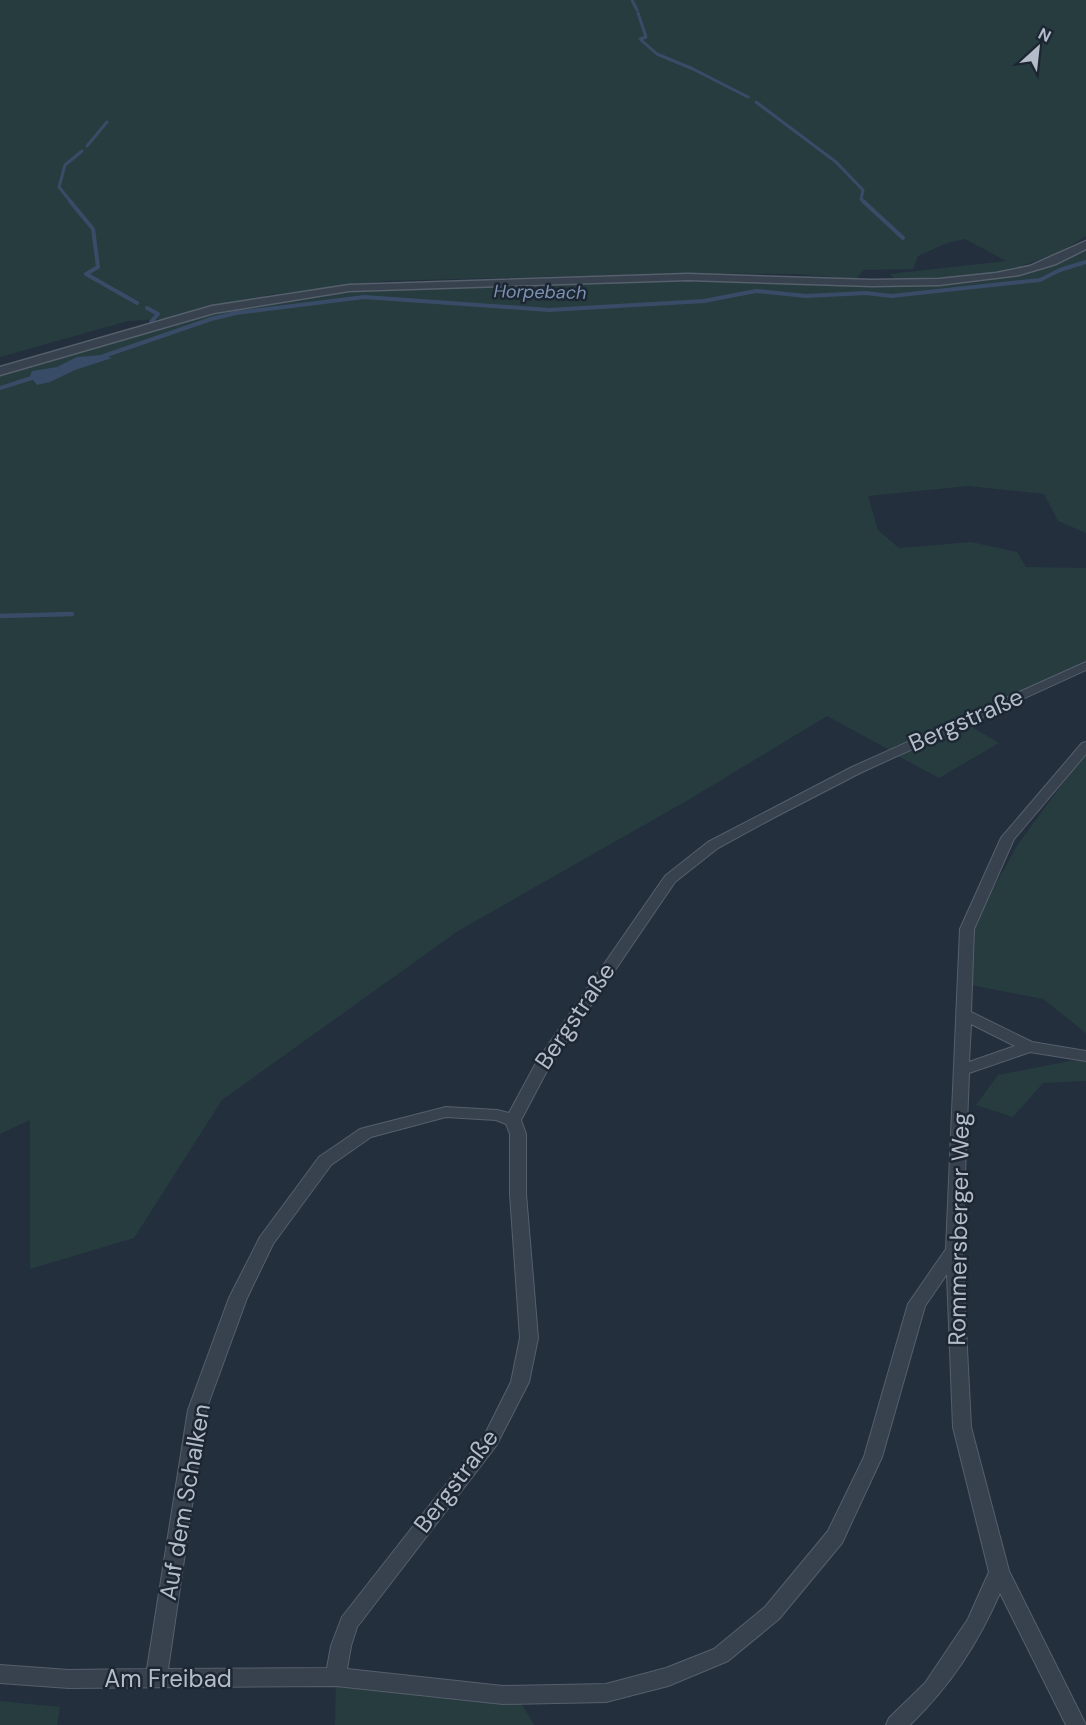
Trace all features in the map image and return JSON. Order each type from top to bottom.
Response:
[{"type":"street","points":[[0,370],[204,312],[270,298],[328,290],[401,284],[688,277],[872,283],[939,282],[979,279],[1024,271],[1063,257],[1086,244]]},
{"type":"street","name":"Bergstraße","points":[[336,1677],[341,1646],[349,1623],[490,1441],[520,1382],[529,1338],[518,1194],[518,1134],[513,1120],[542,1065],[596,983],[670,879],[713,845],[856,770],[1086,666]]},
{"type":"street","name":"Rommersberger Weg","points":[[1077,1725],[999,1572],[962,1427],[954,1250],[967,929],[1008,838],[1086,746]]},
{"type":"street","points":[[962,1014],[1029,1047],[1086,1056]]},
{"type":"street","points":[[962,1070],[1029,1047]]},
{"type":"street","name":"Auf dem Schalken","points":[[156,1679],[197,1410],[238,1298],[266,1241],[325,1161],[366,1133],[446,1112],[497,1115],[513,1120]]},
{"type":"street","points":[[336,1677],[503,1695],[606,1693],[668,1677],[721,1655],[772,1613],[835,1537],[873,1457],[917,1304],[954,1250]]},
{"type":"street","points":[[896,1725],[932,1690],[976,1625],[999,1572]]},
{"type":"street","name":"Am Freibad","points":[[0,1674],[69,1679],[336,1677]]},
{"type":"green space","points":[[0,0],[1086,0],[1086,236],[1065,249],[1019,266],[969,276],[944,278],[895,279],[890,274],[1006,261],[965,239],[947,243],[918,256],[913,269],[864,270],[856,279],[795,274],[681,273],[386,281],[269,295],[167,319],[128,321],[0,357]]},
{"type":"green space","points":[[1086,250],[1086,533],[1058,521],[1044,494],[968,486],[868,496],[878,530],[899,548],[971,542],[1017,552],[1026,567],[1086,568],[1086,664],[893,752],[827,716],[690,799],[458,931],[222,1100],[134,1238],[30,1269],[30,1120],[0,1134],[0,375],[207,315],[331,293],[497,285],[671,281],[904,287],[951,285],[997,279],[1042,268]]},
{"type":"green space","points":[[966,724],[999,743],[939,778],[898,756]]},
{"type":"green space","points":[[1086,752],[1086,1033],[1043,999],[966,984],[971,928],[1018,844]]},
{"type":"green space","points":[[1086,1060],[1086,1081],[1043,1083],[1013,1117],[976,1105],[998,1075]]},
{"type":"green space","points":[[336,1677],[516,1694],[534,1725],[335,1725]]},
{"type":"green space","points":[[0,1701],[60,1707],[57,1725],[0,1725]]},
{"type":"water","points":[[102,355],[112,358],[75,370],[50,382],[37,385],[30,376],[32,371],[57,367],[77,357]]},
{"type":"waterway","points":[[632,0],[637,10]]},
{"type":"waterway","points":[[638,13],[646,37],[640,39],[657,54],[693,69],[748,97]]},
{"type":"waterway","points":[[756,102],[836,162],[863,190],[861,199],[865,202]]},
{"type":"waterway","points":[[87,146],[107,122]]},
{"type":"waterway","points":[[71,202],[59,187],[65,165],[82,151]]},
{"type":"waterway","points":[[70,201],[93,229],[98,267],[86,274],[137,303]]},
{"type":"waterway","points":[[863,201],[903,238]]},
{"type":"waterway","name":"Horpebach","points":[[98,358],[211,319],[236,313],[364,297],[549,310],[704,301],[756,291],[806,296],[866,293],[891,296],[1040,280],[1060,270],[1086,262]]},
{"type":"waterway","points":[[147,308],[158,314],[151,322]]},
{"type":"waterway","name":"Horpebach","points":[[0,388],[38,376]]},
{"type":"waterway","points":[[0,616],[72,614]]}]
